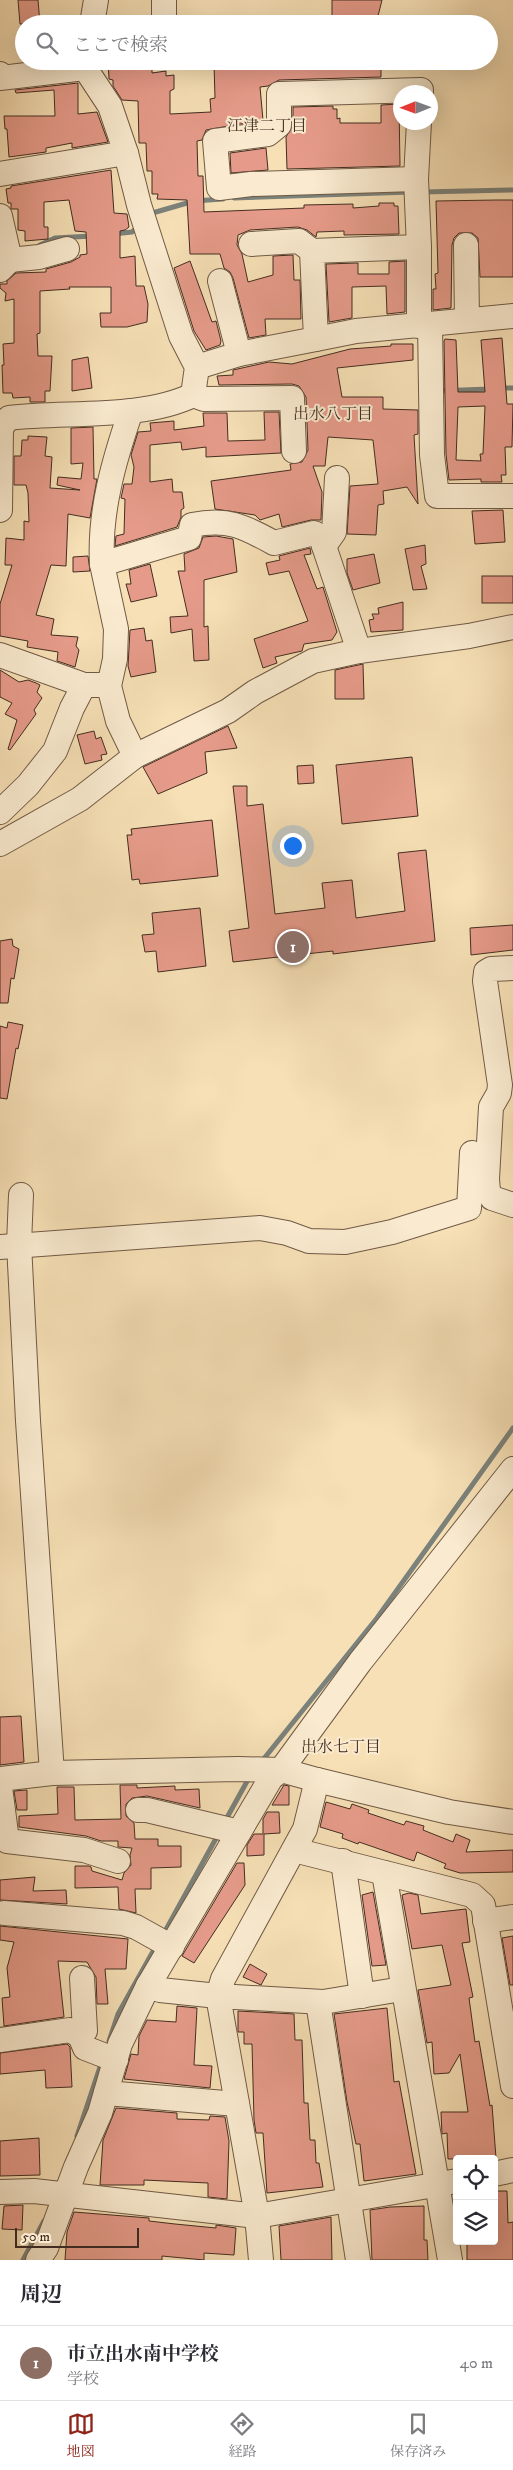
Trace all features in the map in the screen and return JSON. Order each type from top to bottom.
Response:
[{"type":"street","points":[[94,15],[96,0]]},
{"type":"street","points":[[164,0],[164,15]]},
{"type":"street","points":[[0,76],[47,70]]},
{"type":"street","points":[[89,70],[110,106],[181,336],[197,367],[193,396]]},
{"type":"street","points":[[393,91],[279,94],[279,125],[268,134],[215,141],[219,188],[251,184],[416,179]]},
{"type":"street","points":[[419,130],[416,179],[419,247],[432,456],[437,496],[513,496]]},
{"type":"street","points":[[0,174],[126,153]]},
{"type":"street","points":[[0,216],[5,265],[66,249]]},
{"type":"street","points":[[251,244],[299,241],[312,251],[419,247]]},
{"type":"street","points":[[466,245],[467,320]]},
{"type":"street","points":[[312,251],[316,339]]},
{"type":"street","points":[[220,280],[239,354]]},
{"type":"street","points":[[197,367],[239,354],[356,331],[513,316]]},
{"type":"street","points":[[0,510],[1,427],[3,417],[131,411],[177,403],[193,396],[204,399],[292,398],[294,451]]},
{"type":"street","points":[[131,411],[105,506],[101,546],[102,564],[116,630],[115,659],[109,686],[118,721],[135,756]]},
{"type":"street","points":[[324,546],[334,532],[337,478]]},
{"type":"street","points":[[102,564],[189,538],[192,525],[209,521],[241,525],[274,543],[314,533],[321,537],[359,651]]},
{"type":"street","points":[[0,844],[80,799],[135,756],[228,711],[255,692],[313,661],[359,651],[469,636],[513,627]]},
{"type":"street","points":[[0,655],[84,685],[109,686]]},
{"type":"street","points":[[1,810],[28,785],[55,751],[72,708],[84,685]]},
{"type":"street","points":[[513,968],[490,969],[486,972],[485,981],[500,1085],[499,1093],[491,1107],[488,1191],[492,1198],[513,1206]]},
{"type":"street","points":[[9,1246],[260,1228],[287,1233],[309,1241],[345,1242],[392,1232],[469,1208],[472,1153]]},
{"type":"street","points":[[21,1195],[9,1246],[28,1421],[52,1773]]},
{"type":"street","points":[[38,2260],[46,2248],[76,2167],[100,2113],[120,2044],[148,1986],[271,1778],[281,1770],[360,1662],[513,1469]]},
{"type":"street","points":[[0,1778],[52,1773],[238,1769],[281,1770],[449,1812],[513,1822]]},
{"type":"street","points":[[261,2260],[257,2216],[218,1996],[224,1978],[305,1829],[317,1780]]},
{"type":"street","points":[[0,1787],[7,1841],[84,1850],[118,1861]]},
{"type":"street","points":[[138,1810],[147,1810],[239,1832]]},
{"type":"street","points":[[294,1850],[472,1894],[482,1905],[506,2008],[513,2086]]},
{"type":"street","points":[[343,1861],[362,1996]]},
{"type":"street","points":[[384,1872],[402,1990],[448,2183],[450,2260]]},
{"type":"street","points":[[4,1913],[123,1923],[136,1927],[172,1947]]},
{"type":"street","points":[[485,1921],[513,1917]]},
{"type":"street","points":[[80,2036],[85,2031],[82,1978]]},
{"type":"street","points":[[148,1986],[218,1996],[318,2002],[402,1990]]},
{"type":"street","points":[[318,2002],[358,2260]]},
{"type":"street","points":[[0,2040],[70,2030],[80,2036],[85,2048],[116,2060]]},
{"type":"street","points":[[106,2093],[237,2104]]},
{"type":"street","points":[[498,2173],[513,2170]]},
{"type":"street","points":[[0,2192],[34,2191],[257,2216],[448,2183]]},
{"type":"building","points":[[18,0],[38,0],[39,15],[19,15]]},
{"type":"building","points":[[332,0],[382,0],[378,15],[332,15]]},
{"type":"building","points":[[108,70],[152,70],[152,73],[166,71],[166,76],[174,75],[174,89],[170,91],[170,114],[211,112],[210,99],[215,98],[214,70],[381,70],[381,77],[279,80],[268,86],[260,87],[263,120],[206,130],[202,140],[197,141],[198,176],[203,176],[204,212],[304,208],[304,205],[353,204],[353,208],[379,206],[379,203],[394,203],[394,206],[398,206],[399,234],[344,235],[344,231],[317,232],[316,237],[307,230],[298,227],[250,230],[238,235],[237,245],[242,254],[248,282],[273,275],[273,256],[293,255],[294,280],[300,280],[301,319],[265,319],[266,335],[249,338],[233,278],[230,272],[224,268],[220,254],[190,254],[187,200],[157,199],[158,194],[152,194],[152,171],[147,171],[146,143],[139,143],[138,101],[122,100],[113,86],[113,80],[109,79]]},
{"type":"building","points":[[78,83],[78,114],[97,112],[108,142],[72,148],[72,143],[46,148],[46,152],[9,157],[4,116],[55,116],[54,90],[16,93],[15,90]]},
{"type":"building","points":[[393,104],[393,130],[399,130],[400,166],[287,169],[286,137],[293,125],[293,107],[333,106],[333,109],[337,109],[337,119],[340,118],[340,123],[381,123],[381,105]]},
{"type":"building","points":[[266,148],[268,170],[231,173],[230,153]]},
{"type":"building","points":[[111,170],[114,213],[127,214],[129,227],[120,231],[120,258],[135,256],[136,286],[144,286],[148,304],[147,322],[127,327],[101,327],[100,313],[111,313],[111,287],[69,287],[70,289],[40,291],[40,333],[37,334],[38,356],[52,356],[50,391],[45,391],[45,402],[30,402],[30,397],[13,398],[12,393],[3,393],[2,365],[4,365],[3,344],[14,343],[14,299],[5,301],[6,293],[0,288],[0,284],[7,284],[7,281],[16,273],[46,272],[46,269],[71,262],[80,257],[80,255],[87,254],[86,232],[75,231],[69,200],[44,202],[44,227],[48,227],[48,239],[25,241],[25,231],[18,230],[18,209],[11,209],[6,189],[11,188],[11,186]]},
{"type":"building","points":[[513,200],[513,277],[480,277],[478,238],[472,233],[459,233],[454,238],[452,245],[451,308],[433,310],[433,289],[436,289],[435,274],[438,273],[436,201]]},
{"type":"building","points":[[190,261],[212,322],[216,321],[221,341],[220,345],[206,350],[194,331],[174,268]]},
{"type":"building","points":[[405,261],[405,312],[387,314],[386,286],[352,287],[352,318],[329,322],[326,264],[358,263],[358,274],[389,274],[389,262]]},
{"type":"building","points":[[502,338],[507,404],[513,404],[512,447],[505,447],[506,475],[501,475],[502,482],[481,482],[481,479],[449,480],[446,454],[444,341],[445,339],[456,340],[458,392],[485,392],[481,340]],"holes":[[[485,406],[483,454],[480,454],[481,461],[456,460],[458,407]]]},
{"type":"building","points":[[391,344],[413,344],[413,360],[337,368],[342,397],[383,397],[383,409],[418,410],[418,434],[414,435],[418,504],[407,487],[383,491],[384,504],[378,505],[376,535],[347,534],[350,486],[378,484],[373,440],[328,437],[325,466],[313,466],[322,492],[321,520],[311,520],[282,527],[279,514],[260,520],[255,515],[215,509],[211,481],[291,470],[290,464],[302,462],[308,450],[306,397],[299,386],[292,384],[219,385],[217,376],[233,375],[233,370],[269,362],[292,364],[350,349],[391,346]]},
{"type":"building","points":[[88,357],[92,388],[72,391],[72,360]]},
{"type":"building","points":[[264,412],[279,412],[281,453],[206,457],[206,447],[182,450],[181,442],[150,445],[150,482],[172,479],[173,492],[182,492],[184,508],[181,510],[181,517],[177,527],[115,546],[116,536],[124,534],[125,499],[121,498],[124,484],[132,484],[134,467],[131,455],[138,432],[151,431],[150,423],[174,421],[174,430],[204,426],[203,413],[227,413],[228,441],[265,440]]},
{"type":"building","points":[[93,427],[94,479],[97,479],[90,518],[68,514],[66,566],[51,565],[36,615],[54,619],[51,635],[78,637],[76,646],[79,650],[75,667],[57,661],[58,652],[27,647],[28,641],[0,636],[0,604],[12,565],[5,565],[6,538],[24,540],[24,521],[29,522],[26,485],[14,485],[14,456],[21,456],[22,440],[28,440],[28,436],[47,437],[45,456],[52,457],[50,488],[80,490],[57,485],[58,477],[81,479],[83,463],[71,464],[71,428]]},
{"type":"building","points":[[503,510],[505,542],[475,544],[472,511]]},
{"type":"building","points":[[216,536],[233,539],[237,572],[204,580],[204,627],[208,626],[209,660],[194,661],[192,629],[171,633],[170,617],[188,616],[178,571],[185,571],[184,554],[199,548],[203,537]]},
{"type":"building","points":[[425,545],[426,564],[421,566],[427,589],[413,590],[405,549]]},
{"type":"building","points":[[310,548],[311,554],[304,555],[317,589],[323,587],[337,632],[332,640],[304,644],[302,651],[275,657],[277,663],[263,668],[254,639],[308,621],[289,571],[269,575],[266,563],[280,560],[279,556]]},
{"type":"building","points":[[374,554],[380,583],[353,590],[347,573],[347,559]]},
{"type":"building","points":[[88,556],[90,571],[73,572],[73,557]]},
{"type":"building","points":[[150,564],[157,596],[131,602],[126,584],[131,584],[129,570]]},
{"type":"building","points":[[482,576],[513,576],[513,603],[482,603]]},
{"type":"building","points":[[403,602],[403,630],[371,632],[369,620],[374,619],[372,614],[379,614],[378,608]]},
{"type":"building","points":[[144,628],[146,641],[152,640],[156,672],[131,677],[128,666],[130,630]]},
{"type":"building","points":[[363,664],[364,699],[335,699],[335,670]]},
{"type":"building","points":[[0,670],[19,682],[28,680],[40,685],[37,692],[42,698],[34,710],[36,714],[10,750],[8,749],[17,720],[5,714],[12,703],[0,697]]},
{"type":"building","points":[[228,726],[237,748],[205,752],[207,773],[158,794],[143,767]]},
{"type":"building","points":[[94,731],[96,739],[101,737],[107,754],[101,755],[102,760],[85,764],[77,735]]},
{"type":"building","points":[[412,757],[418,816],[342,824],[336,765]]},
{"type":"building","points":[[313,765],[314,783],[298,784],[297,766]]},
{"type":"building","points":[[233,786],[247,786],[247,806],[263,804],[275,914],[325,908],[322,883],[352,880],[356,918],[405,911],[398,853],[426,850],[435,941],[333,954],[333,951],[233,962],[229,931],[249,928]]},
{"type":"building","points":[[212,820],[218,876],[140,884],[139,879],[132,880],[127,835],[132,835],[131,829]]},
{"type":"building","points":[[200,908],[206,966],[158,972],[156,951],[145,952],[142,935],[154,934],[152,913]]},
{"type":"building","points":[[513,925],[513,950],[471,955],[470,928]]},
{"type":"building","points":[[12,939],[13,946],[19,949],[14,979],[11,978],[8,1003],[0,1003],[0,941]]},
{"type":"building","points":[[8,1022],[23,1025],[18,1049],[16,1048],[7,1099],[0,1098],[0,1026],[7,1028]]},
{"type":"building","points":[[21,1716],[24,1762],[0,1765],[0,1717]]},
{"type":"building","points":[[120,1785],[137,1785],[137,1788],[175,1786],[175,1790],[199,1789],[200,1808],[147,1796],[132,1798],[126,1804],[126,1816],[134,1823],[135,1839],[158,1839],[158,1846],[181,1846],[181,1867],[151,1868],[151,1889],[135,1889],[136,1913],[119,1909],[118,1887],[75,1888],[75,1866],[89,1866],[92,1871],[122,1880],[124,1873],[131,1865],[130,1855],[132,1848],[118,1847],[118,1841],[101,1841],[86,1836],[19,1827],[19,1816],[58,1814],[57,1787],[74,1787],[75,1820],[121,1819]]},
{"type":"building","points":[[284,1785],[289,1786],[289,1805],[272,1805]]},
{"type":"building","points":[[27,1790],[27,1810],[17,1810],[14,1791]]},
{"type":"building","points":[[326,1802],[350,1809],[352,1804],[369,1810],[368,1813],[404,1825],[406,1821],[424,1826],[423,1830],[453,1842],[456,1834],[470,1840],[466,1852],[513,1850],[513,1872],[460,1873],[444,1868],[446,1864],[417,1852],[414,1861],[359,1842],[358,1844],[342,1838],[343,1834],[320,1827]]},
{"type":"building","points":[[267,1812],[279,1812],[280,1833],[264,1834],[264,1855],[247,1856],[247,1845],[254,1834],[263,1834],[263,1819]]},
{"type":"building","points":[[237,1863],[244,1863],[245,1885],[194,1963],[182,1956]]},
{"type":"building","points":[[35,1877],[33,1891],[66,1890],[67,1904],[0,1900],[0,1880]]},
{"type":"building","points":[[373,1892],[386,1965],[372,1966],[362,1895]]},
{"type":"building","points":[[409,1893],[418,1895],[421,1914],[466,1909],[470,1942],[462,1943],[473,1997],[469,1998],[475,2042],[479,2041],[490,2106],[492,2105],[496,2155],[453,2155],[453,2159],[448,2159],[447,2133],[442,2134],[441,2112],[468,2112],[460,2054],[449,2073],[434,2074],[432,2042],[427,2043],[418,1990],[451,1985],[442,1945],[412,1949],[402,1895]]},
{"type":"building","points":[[0,1926],[128,1939],[126,1969],[105,1969],[108,2004],[97,2004],[96,1977],[87,1962],[58,1961],[64,2017],[4,2026],[2,1998],[10,1997],[7,1968],[14,1942],[0,1940]]},
{"type":"building","points":[[513,1936],[513,1985],[510,1985],[502,1938]]},
{"type":"building","points":[[250,1964],[267,1974],[261,1985],[243,1977]]},
{"type":"building","points":[[177,2006],[197,2008],[194,2065],[212,2066],[210,2088],[124,2079],[131,2054],[138,2055],[139,2036],[147,2020],[176,2022]]},
{"type":"building","points":[[387,2008],[394,2082],[399,2081],[416,2174],[364,2181],[360,2144],[356,2144],[347,2102],[334,2014]]},
{"type":"building","points":[[238,2011],[294,2014],[295,2040],[302,2040],[304,2103],[308,2103],[310,2140],[315,2140],[316,2163],[319,2163],[323,2187],[267,2193],[263,2133],[256,2133],[254,2120],[252,2044],[244,2044],[244,2032],[238,2032]]},
{"type":"building","points":[[67,2044],[70,2047],[72,2087],[46,2088],[45,2070],[0,2074],[0,2053]]},
{"type":"building","points":[[116,2108],[177,2113],[177,2119],[209,2120],[210,2116],[225,2117],[229,2141],[227,2199],[208,2197],[208,2183],[144,2180],[144,2185],[100,2185],[103,2140]]},
{"type":"building","points":[[39,2138],[40,2175],[0,2176],[0,2141]]},
{"type":"building","points":[[498,2191],[507,2191],[508,2223],[513,2222],[513,2260],[467,2260],[467,2245],[498,2245]]},
{"type":"building","points":[[23,2205],[22,2230],[2,2229],[4,2206]]},
{"type":"building","points":[[424,2206],[424,2240],[427,2240],[428,2260],[372,2260],[370,2210],[390,2207]]},
{"type":"building","points":[[74,2212],[149,2218],[149,2221],[175,2224],[216,2228],[216,2225],[236,2228],[234,2255],[204,2253],[204,2260],[162,2256],[162,2260],[65,2260],[67,2232]]},
{"type":"building","points":[[331,2217],[332,2260],[281,2260],[279,2226]]},
{"type":"waterway","points":[[422,192],[513,190]]},
{"type":"waterway","points":[[234,198],[411,192]]},
{"type":"waterway","points":[[149,214],[194,201],[223,199]]},
{"type":"waterway","points":[[113,234],[132,232],[138,227]]},
{"type":"waterway","points":[[40,245],[55,238],[92,236]]},
{"type":"waterway","points":[[499,388],[513,388]]},
{"type":"waterway","points":[[436,391],[490,389]]},
{"type":"waterway","points":[[262,1761],[377,1618],[513,1428]]},
{"type":"waterway","points":[[224,1823],[250,1776]]},
{"type":"waterway","points":[[163,1935],[219,1833]]},
{"type":"waterway","points":[[109,2041],[118,2014],[156,1946]]},
{"type":"waterway","points":[[77,2136],[102,2061]]},
{"type":"waterway","points":[[23,2260],[44,2221]]},
{"type":"place","name":"市立出水南中学校","points":[[293,947]]},
{"type":"district","name":"江津二丁目","points":[[267,125]]},
{"type":"district","name":"出水八丁目","points":[[333,413]]},
{"type":"district","name":"出水七丁目","points":[[341,1746]]}]
